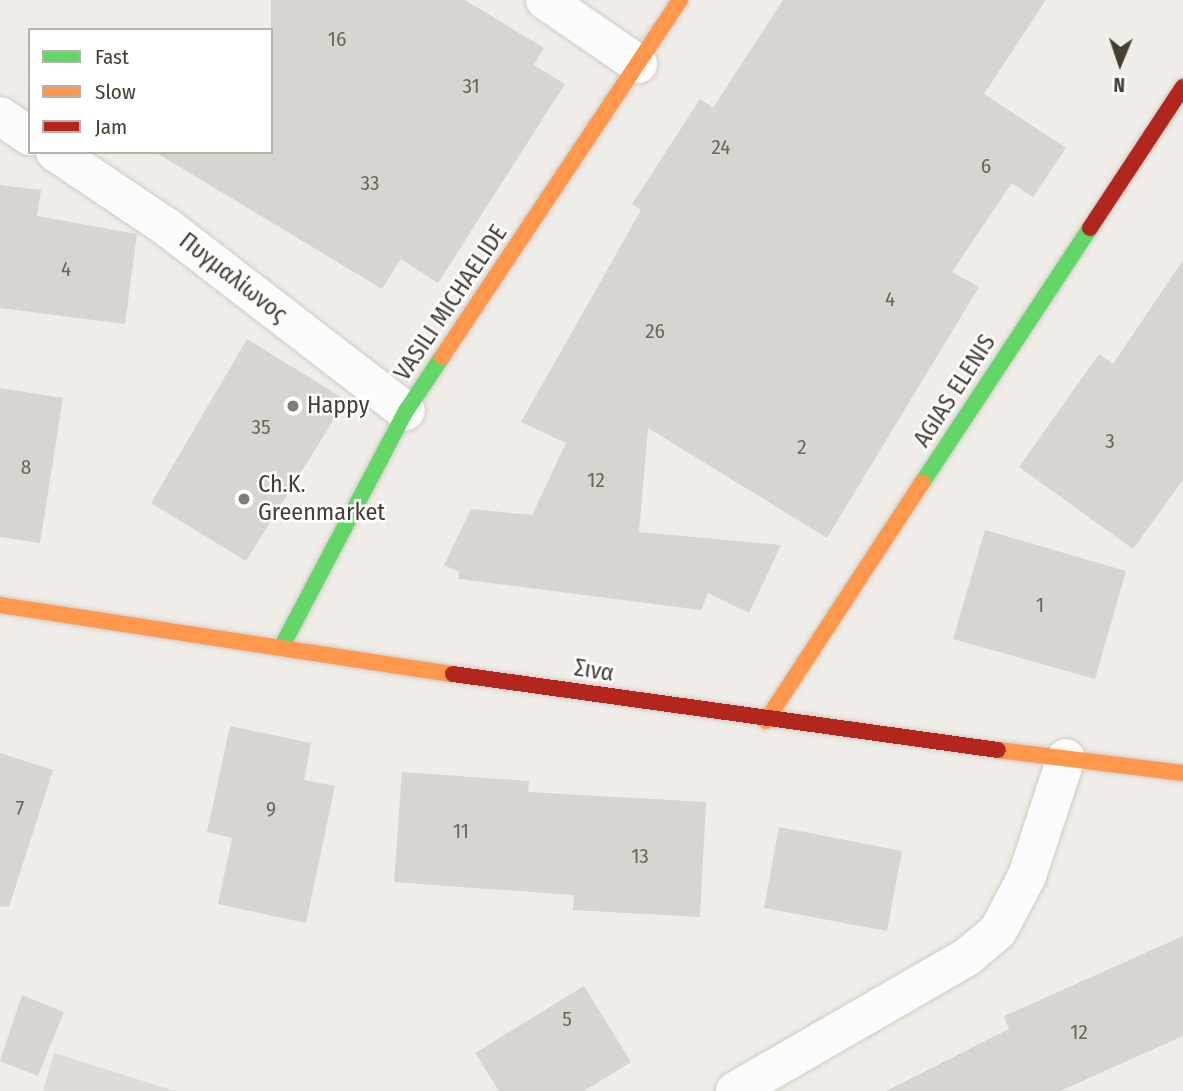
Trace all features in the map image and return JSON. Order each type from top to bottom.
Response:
[{"type":"street","points":[[545,0],[638,64]]},
{"type":"street","name":"VASILI MICHAELIDE","points":[[282,646],[406,411],[680,0]]},
{"type":"street","name":"AGIAS ELENIS","points":[[766,720],[1179,102]]},
{"type":"street","points":[[0,116],[28,135]]},
{"type":"street","name":"Πυγμαλίωνος","points":[[58,154],[167,228],[406,411]]},
{"type":"street","name":"Σινα","points":[[0,605],[766,720],[1183,773]]},
{"type":"street","points":[[734,1091],[967,957],[998,931],[1027,876],[1066,758]]},
{"type":"shaded area","points":[[54,1053],[175,1091],[43,1091]]},
{"type":"building","points":[[271,0],[465,0],[544,48],[534,65],[565,84],[438,283],[401,259],[382,289],[158,154],[273,154]]},
{"type":"building","points":[[783,0],[1046,0],[984,94],[1066,148],[1033,197],[1012,183],[952,272],[979,287],[827,538],[648,428],[639,532],[781,545],[749,613],[708,593],[701,610],[459,579],[459,572],[444,565],[471,509],[532,515],[566,443],[521,422],[641,210],[632,204],[700,99],[713,108]]},
{"type":"building","points":[[0,185],[41,190],[37,216],[137,234],[125,324],[0,308]]},
{"type":"building","points":[[1183,260],[1183,480],[1133,549],[1019,467],[1099,354],[1113,364]]},
{"type":"building","points":[[247,339],[346,400],[246,561],[151,503]]},
{"type":"building","points":[[0,388],[63,398],[40,543],[0,537]]},
{"type":"building","points":[[985,530],[1126,571],[1095,679],[953,639]]},
{"type":"building","points":[[230,726],[311,743],[304,780],[335,786],[306,923],[218,904],[232,838],[207,832]]},
{"type":"building","points":[[0,753],[53,770],[9,907],[0,906]]},
{"type":"building","points":[[402,772],[529,781],[528,792],[706,802],[700,917],[573,910],[574,895],[394,882]]},
{"type":"building","points":[[779,827],[902,851],[887,931],[764,908]]},
{"type":"building","points":[[1183,936],[1183,1036],[1060,1091],[886,1091],[1009,1029],[1004,1016]]},
{"type":"building","points":[[584,986],[631,1062],[584,1091],[499,1091],[475,1053]]},
{"type":"building","points":[[22,995],[64,1012],[38,1076],[0,1061]]},
{"type":"traffic: fast","points":[[922,483],[1090,228]]},
{"type":"traffic: fast","points":[[282,646],[406,411],[442,357]]},
{"type":"traffic: slow","points":[[442,357],[680,0]]},
{"type":"traffic: slow","points":[[766,721],[922,483]]},
{"type":"traffic: slow","points":[[0,605],[453,674]]},
{"type":"traffic: slow","points":[[998,750],[1183,773]]},
{"type":"traffic: jam","points":[[1090,228],[1183,87]]},
{"type":"traffic: jam","points":[[453,674],[998,750]]},
{"type":"place","name":"Happy","points":[[293,406]]},
{"type":"place","name":"Ch.K. Greenmarket","points":[[244,499]]}]
